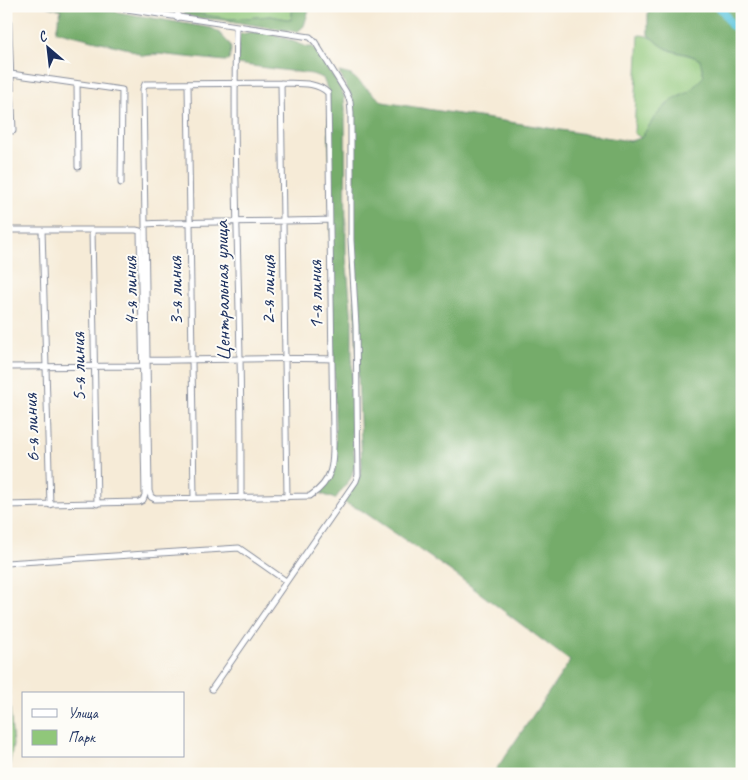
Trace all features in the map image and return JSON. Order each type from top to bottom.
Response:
[{"type":"street","points":[[8,6],[13,131]]},
{"type":"street","points":[[107,6],[310,37],[342,84],[350,101],[350,240],[356,326],[358,475],[356,481],[212,689]]},
{"type":"street","points":[[177,18],[179,6]]},
{"type":"street","name":"Центральная улица","points":[[236,27],[236,221],[241,498]]},
{"type":"street","points":[[11,74],[122,90],[120,183]]},
{"type":"street","points":[[188,84],[281,83]]},
{"type":"street","name":"1-я линия","points":[[281,83],[314,85],[322,87],[328,93],[334,464],[332,471],[316,492],[310,496],[287,497]]},
{"type":"street","name":"2-я линия","points":[[281,83],[287,497]]},
{"type":"street","points":[[77,84],[78,166]]},
{"type":"street","name":"4-я линия","points":[[188,84],[145,84],[143,89],[149,491],[151,497],[156,500],[194,498]]},
{"type":"street","name":"3-я линия","points":[[188,84],[194,498]]},
{"type":"street","points":[[145,224],[330,220]]},
{"type":"street","points":[[6,230],[136,230],[140,232],[144,495],[143,500],[139,502],[6,505]]},
{"type":"street","name":"6-я линия","points":[[42,230],[50,505]]},
{"type":"street","name":"5-я линия","points":[[92,230],[96,504]]},
{"type":"street","points":[[148,360],[240,360],[284,357],[332,359]]},
{"type":"street","points":[[6,367],[142,366]]},
{"type":"street","points":[[194,498],[287,497]]},
{"type":"street","points":[[6,563],[239,548],[286,581]]},
{"type":"green space","points":[[46,6],[83,6],[211,28],[230,44],[229,60],[158,54],[143,56],[129,49],[56,31],[61,10]]},
{"type":"green space","points":[[154,6],[293,6],[291,20],[271,16],[230,19]]},
{"type":"green space","points":[[293,6],[310,6],[304,26],[297,32],[223,20],[196,18],[183,14],[185,12],[230,19],[271,16],[291,20]]},
{"type":"green space","points":[[648,6],[742,6],[742,774],[493,774],[570,661],[452,572],[361,510],[343,502],[359,479],[362,466],[354,279],[353,100],[339,72],[351,75],[383,102],[630,141],[641,138],[655,117],[672,100],[689,92],[704,76],[700,60],[666,48],[648,35]]},
{"type":"green space","points":[[253,32],[277,35],[307,47],[313,47],[344,96],[346,256],[352,321],[352,433],[355,464],[351,478],[335,499],[322,494],[322,491],[333,475],[336,465],[328,91],[323,78],[312,74],[237,64],[240,34]]},
{"type":"green space","points":[[639,35],[652,38],[670,50],[700,60],[704,76],[689,92],[671,100],[655,117],[641,138],[634,133]]},
{"type":"green space","points":[[6,655],[13,745],[8,774],[6,774]]},
{"type":"waterway","points":[[717,6],[723,11],[732,26]]}]
